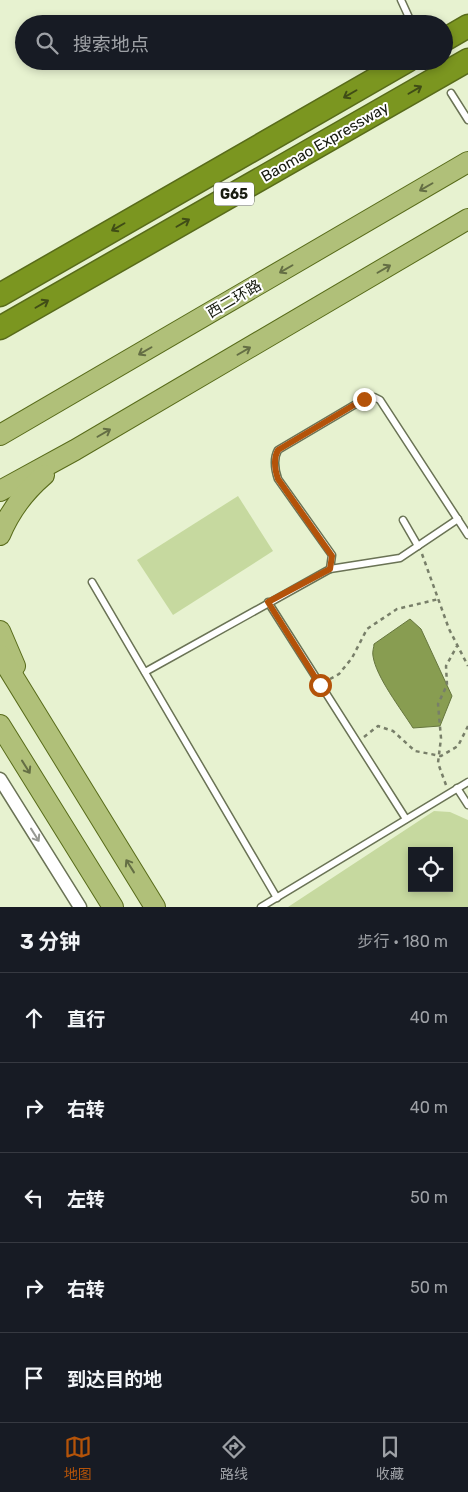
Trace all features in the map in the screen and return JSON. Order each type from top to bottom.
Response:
[{"type":"highway","points":[[453,35],[468,26]]},
{"type":"highway","name":"Baomao Expressway","points":[[453,69],[468,60]]},
{"type":"highway","name":"Baomao Expressway","points":[[0,295],[391,70]]},
{"type":"highway","name":"Baomao Expressway","points":[[0,328],[451,70]]},
{"type":"main road","name":"西二环路","points":[[0,435],[468,162]]},
{"type":"main road","points":[[0,491],[75,450],[468,219]]},
{"type":"main road","points":[[0,535],[8,518],[28,490],[75,450]]},
{"type":"main road","points":[[0,631],[44,726]]},
{"type":"main road","points":[[0,655],[155,907]]},
{"type":"main road","points":[[0,725],[113,907]]},
{"type":"street","points":[[0,778],[5,795],[80,907]]},
{"type":"lane","points":[[401,0],[408,15]]},
{"type":"lane","points":[[450,93],[468,120]]},
{"type":"lane","points":[[330,569],[332,555],[278,479],[275,456],[278,450],[366,398],[374,397],[380,400],[468,535]]},
{"type":"lane","points":[[403,520],[418,546]]},
{"type":"lane","points":[[145,672],[330,569],[400,558],[458,520]]},
{"type":"lane","points":[[92,582],[277,898]]},
{"type":"lane","points":[[268,602],[406,819]]},
{"type":"lane","points":[[261,907],[468,782]]},
{"type":"lane","points":[[457,788],[468,805]]},
{"type":"path","points":[[418,546],[457,646],[468,666]]},
{"type":"path","points":[[320,685],[339,674],[352,658],[367,628],[397,609],[439,598]]},
{"type":"path","points":[[449,793],[438,764],[441,738],[438,704],[447,685],[446,666],[457,646]]},
{"type":"path","points":[[357,742],[378,726],[393,731],[415,751],[441,756],[458,746],[468,726]]},
{"type":"shaded area","points":[[238,496],[273,551],[173,615],[137,560]]},
{"type":"shaded area","points":[[410,619],[421,629],[452,696],[440,726],[413,728],[384,683],[375,664],[374,644]]},
{"type":"shaded area","points":[[434,811],[450,812],[468,820],[468,907],[288,907]]},
{"type":"route","points":[[320,685],[268,602],[330,569],[332,556],[278,479],[275,456],[278,450],[364,399]]}]
